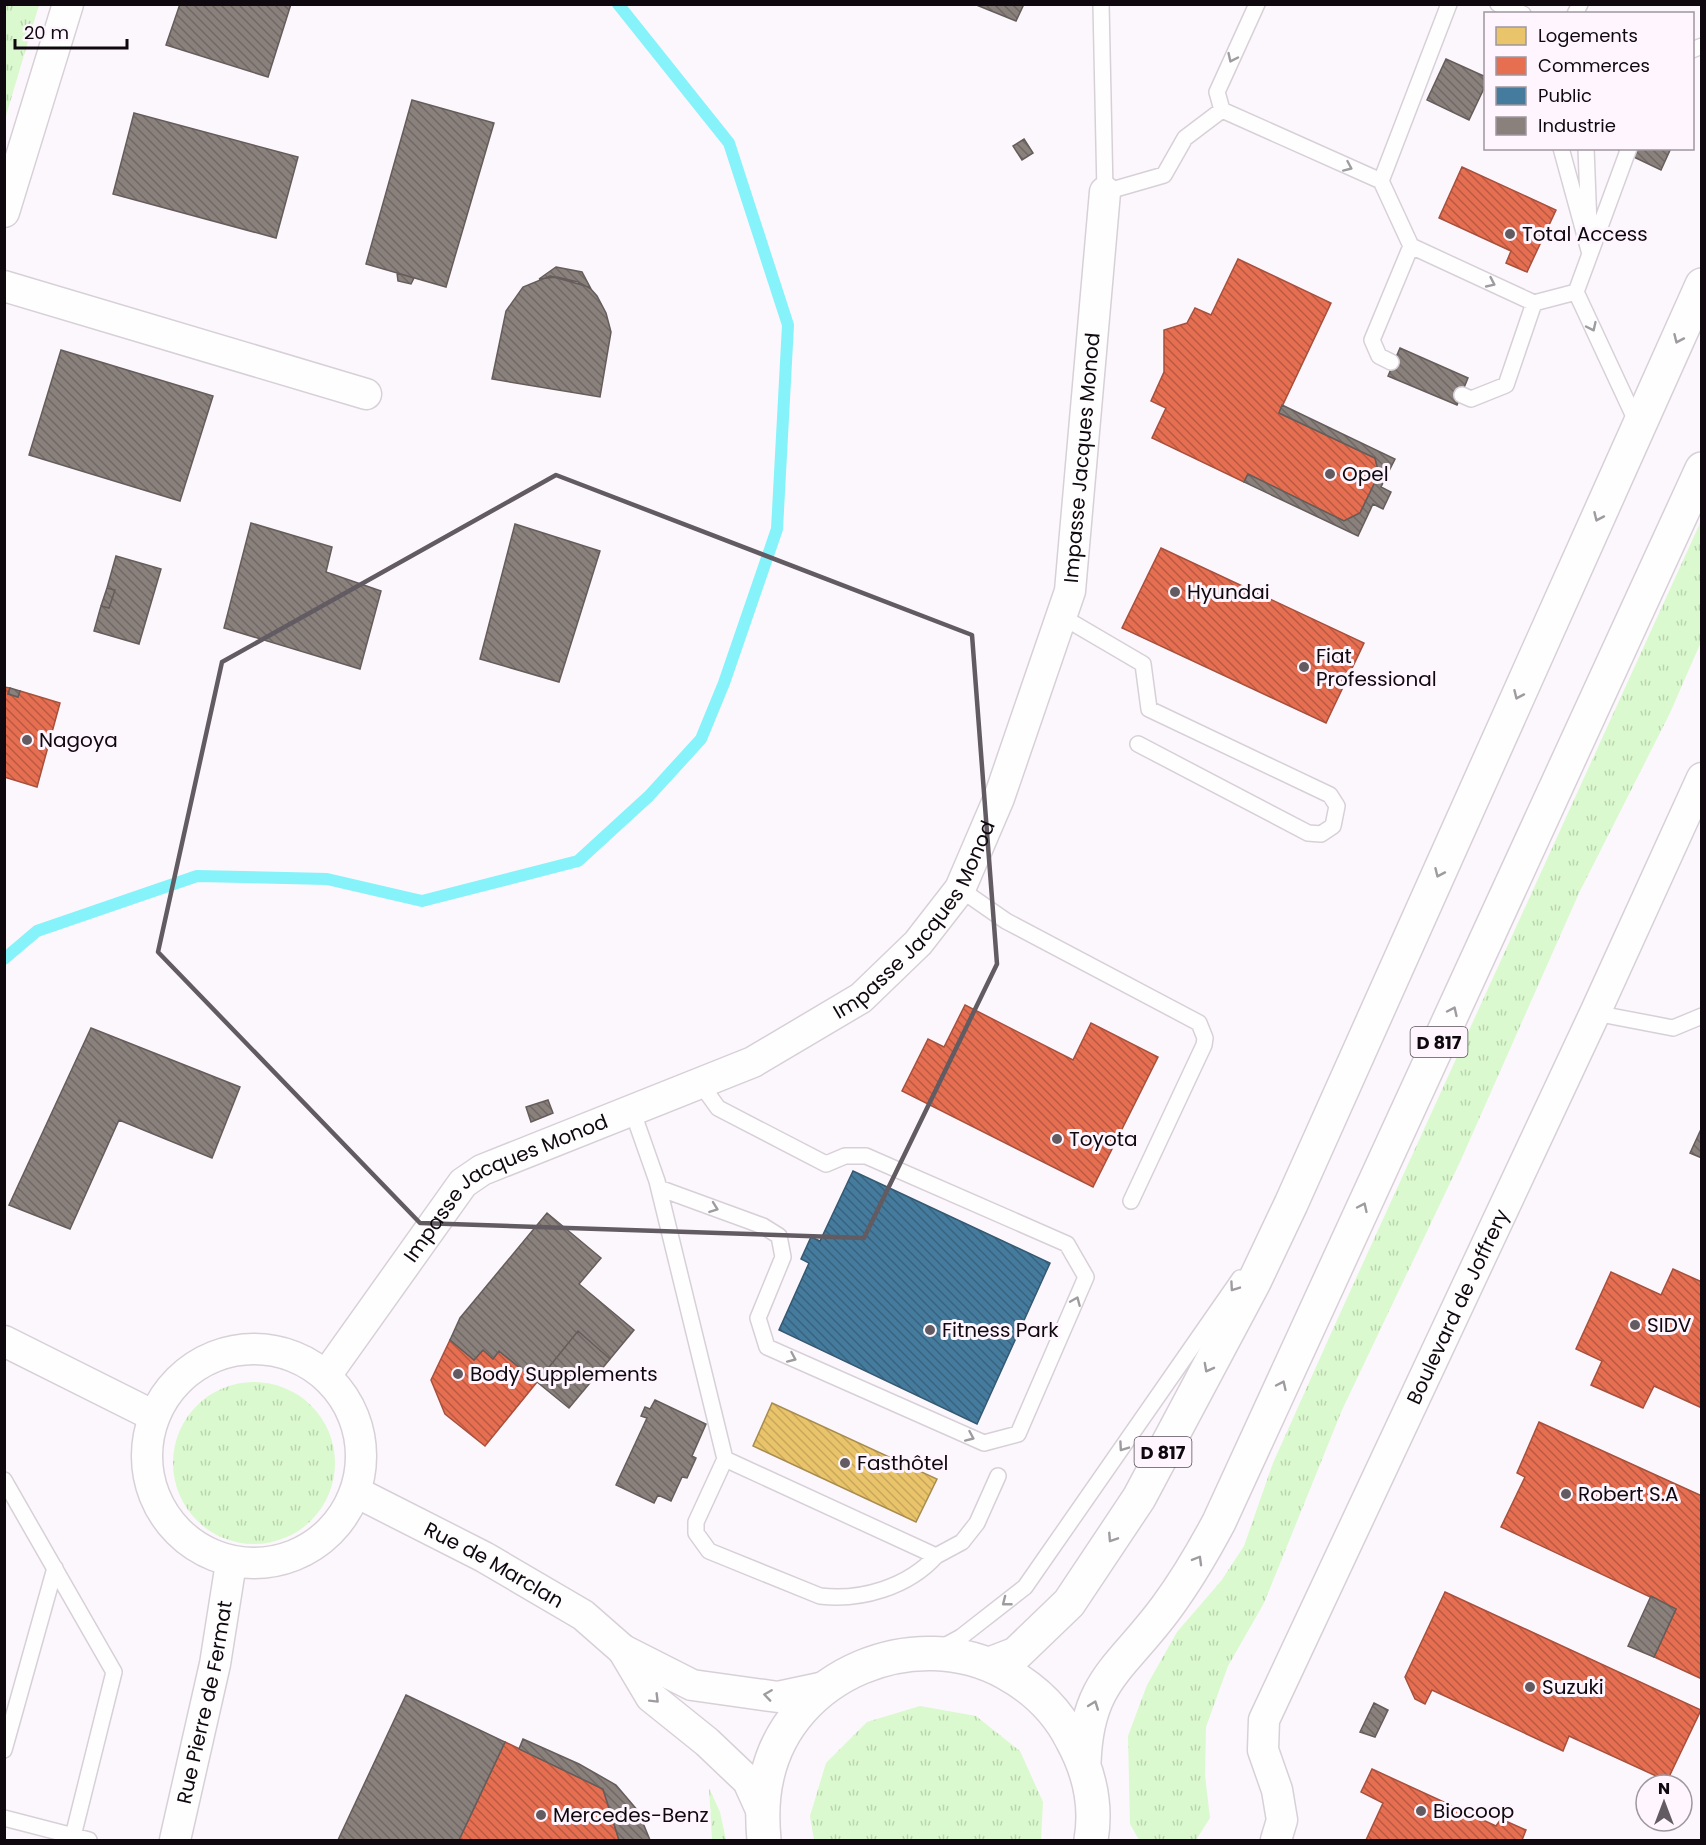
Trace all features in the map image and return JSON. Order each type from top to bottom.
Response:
[{"type":"main road","name":"D 817","points":[[990,1664],[1016,1654],[1070,1603],[1139,1498],[1254,1282],[1291,1204],[1701,285]]},
{"type":"main road","name":"D 817","points":[[1084,1762],[1087,1728],[1096,1696],[1107,1677],[1165,1609],[1192,1571],[1219,1522],[1701,469]]},
{"type":"main road","points":[[763,1826],[767,1776],[780,1742],[799,1712],[825,1687],[858,1667],[895,1655],[933,1652],[962,1656],[990,1664],[1030,1687],[1063,1721],[1084,1762],[1092,1793],[1096,1836]]},
{"type":"street","points":[[4,212],[68,4]]},
{"type":"street","name":"Impasse Jacques Monod","points":[[327,1374],[463,1183],[482,1170],[753,1062],[861,998],[918,943],[960,890],[999,798],[1070,591],[1105,192]]},
{"type":"street","points":[[4,285],[366,394]]},
{"type":"street","name":"Boulevard de Joffrery","points":[[1276,1840],[1282,1820],[1277,1790],[1263,1750],[1264,1720],[1595,1013],[1701,778]]},
{"type":"street","points":[[4,1341],[152,1415]]},
{"type":"street","points":[[229,1350],[281,1350],[327,1374],[359,1424],[356,1492],[333,1532],[286,1561],[231,1563],[176,1533],[147,1477],[152,1415],[183,1372],[229,1350]]},
{"type":"street","name":"Rue de Marclan","points":[[356,1492],[484,1557],[583,1615],[623,1650],[692,1685],[778,1696],[825,1687]]},
{"type":"street","name":"Rue Pierre de Fermat","points":[[175,1840],[215,1664],[231,1563]]},
{"type":"street","name":"Rue de Marclan","points":[[623,1650],[651,1696],[707,1742],[748,1781],[763,1826]]},
{"type":"lane","points":[[1101,4],[1105,192],[1164,175],[1185,138],[1222,110]]},
{"type":"lane","points":[[1257,4],[1216,92],[1222,110],[1380,181],[1411,246],[1534,303],[1576,292]]},
{"type":"lane","points":[[1380,181],[1449,4]]},
{"type":"lane","points":[[1498,4],[1518,12]]},
{"type":"lane","points":[[1562,150],[1590,254]]},
{"type":"lane","points":[[1586,150],[1590,254]]},
{"type":"lane","points":[[1628,150],[1576,292],[1638,426]]},
{"type":"lane","points":[[1392,362],[1379,356],[1372,340],[1411,246]]},
{"type":"lane","points":[[1462,395],[1471,399],[1506,385],[1534,303]]},
{"type":"lane","points":[[1061,616],[1143,664],[1149,709],[1330,795],[1337,806],[1333,826],[1321,834],[1308,834],[1138,744]]},
{"type":"lane","points":[[960,890],[1006,921],[1199,1023],[1205,1038],[1204,1046],[1131,1202]]},
{"type":"lane","points":[[1595,1013],[1673,1028],[1701,1016]]},
{"type":"lane","points":[[659,1188],[763,1226],[779,1236],[783,1257],[758,1318],[767,1347],[984,1443],[1018,1434],[1086,1277],[1067,1244],[866,1156],[845,1156],[826,1164],[718,1108],[700,1083]]},
{"type":"lane","points":[[632,1110],[659,1188],[724,1459],[696,1522],[696,1533],[710,1551],[820,1596],[853,1598],[890,1586],[925,1568],[936,1556],[962,1542],[976,1523],[998,1476]]},
{"type":"lane","name":"D 817","points":[[933,1652],[961,1637],[1025,1587],[1291,1204]]},
{"type":"lane","points":[[724,1459],[936,1556]]},
{"type":"lane","points":[[4,1480],[114,1672],[73,1836]]},
{"type":"lane","points":[[4,1750],[55,1568]]},
{"type":"lane","points":[[4,1818],[89,1840]]},
{"type":"highlighted area","points":[[556,475],[972,635],[997,964],[864,1238],[420,1223],[158,952],[222,662]]},
{"type":"green space","points":[[4,5],[39,5],[5,119]]},
{"type":"green space","points":[[1701,521],[1701,642],[1670,713],[1579,893],[1460,1162],[1342,1410],[1264,1603],[1228,1666],[1206,1727],[1205,1775],[1210,1818],[1196,1840],[1139,1840],[1130,1824],[1128,1736],[1147,1685],[1177,1632],[1221,1581],[1244,1546],[1273,1463]]},
{"type":"green space","points":[[254,1382],[270,1383],[285,1388],[312,1405],[329,1432],[334,1447],[334,1479],[329,1494],[312,1521],[285,1538],[270,1543],[254,1544],[238,1543],[223,1538],[196,1521],[179,1494],[174,1479],[173,1463],[174,1447],[179,1432],[196,1405],[223,1388],[238,1383]]},
{"type":"green space","points":[[920,1706],[976,1716],[1020,1751],[1043,1802],[1041,1840],[814,1840],[810,1816],[826,1763],[867,1722]]},
{"type":"green space","points":[[709,1788],[720,1812],[726,1840],[712,1840]]},
{"type":"building: Logements","name":"Fasthôtel","points":[[772,1403],[937,1479],[916,1522],[753,1446]]},
{"type":"building: Commerces","name":"Total Access","points":[[1462,167],[1556,210],[1527,272],[1506,263],[1511,251],[1439,218]]},
{"type":"building: Commerces","points":[[1238,259],[1331,303],[1279,413],[1375,458],[1379,474],[1360,513],[1344,521],[1248,474],[1244,482],[1152,438],[1166,408],[1151,401],[1164,372],[1164,330],[1187,323],[1195,308],[1211,315]]},
{"type":"building: Commerces","points":[[1161,548],[1364,643],[1326,723],[1122,628]]},
{"type":"building: Commerces","name":"Nagoya","points":[[4,687],[10,688],[8,694],[18,697],[20,691],[60,703],[37,787],[4,777]]},
{"type":"building: Commerces","name":"Toyota","points":[[965,1005],[1073,1060],[1091,1023],[1158,1057],[1093,1187],[902,1091],[928,1039],[944,1047]]},
{"type":"building: Commerces","points":[[1673,1269],[1702,1282],[1702,1408],[1654,1386],[1643,1408],[1591,1385],[1602,1361],[1576,1349],[1611,1272],[1661,1295]]},
{"type":"building: Commerces","points":[[450,1340],[474,1360],[483,1350],[493,1359],[499,1351],[537,1382],[485,1446],[445,1414],[431,1380]]},
{"type":"building: Commerces","points":[[1539,1422],[1702,1496],[1702,1679],[1654,1657],[1676,1609],[1501,1527],[1525,1477],[1517,1473]]},
{"type":"building: Commerces","name":"Suzuki","points":[[1445,1592],[1701,1710],[1671,1773],[1650,1773],[1569,1736],[1563,1751],[1432,1690],[1425,1704],[1415,1699],[1405,1677]]},
{"type":"building: Commerces","name":"Mercedes-Benz","points":[[505,1742],[603,1789],[619,1840],[459,1840]]},
{"type":"building: Commerces","name":"Biocoop","points":[[1372,1769],[1496,1826],[1501,1819],[1526,1830],[1522,1840],[1366,1840],[1383,1803],[1361,1792]]},
{"type":"building: Public","points":[[853,1171],[1050,1263],[977,1424],[779,1330],[809,1263],[801,1259],[811,1237],[820,1241]]},
{"type":"building: Industrie","points":[[180,4],[291,4],[268,77],[166,45]]},
{"type":"building: Industrie","points":[[974,4],[1024,4],[1016,21]]},
{"type":"building: Industrie","points":[[1446,59],[1484,76],[1484,88],[1469,120],[1427,100]]},
{"type":"building: Industrie","points":[[412,100],[494,123],[446,287],[366,264]]},
{"type":"building: Industrie","points":[[134,113],[298,157],[276,238],[113,194]]},
{"type":"building: Industrie","points":[[1024,139],[1033,153],[1022,160],[1013,146]]},
{"type":"building: Industrie","points":[[1619,150],[1670,150],[1661,170]]},
{"type":"building: Industrie","points":[[556,267],[582,272],[591,289],[578,282],[557,277],[539,279]]},
{"type":"building: Industrie","points":[[397,273],[414,278],[411,284],[398,281]]},
{"type":"building: Industrie","points":[[550,276],[589,287],[606,313],[611,332],[600,397],[492,379],[506,311],[523,287]]},
{"type":"building: Industrie","points":[[1400,348],[1468,378],[1457,405],[1388,376]]},
{"type":"building: Industrie","points":[[61,350],[213,396],[180,501],[29,455]]},
{"type":"building: Industrie","points":[[1282,405],[1395,459],[1381,487],[1391,492],[1383,509],[1373,504],[1358,536],[1244,482],[1248,474],[1344,521],[1360,513],[1379,474],[1375,458],[1279,413]]},
{"type":"building: Industrie","points":[[251,523],[332,547],[326,572],[381,591],[360,669],[224,628]]},
{"type":"building: Industrie","points":[[515,524],[600,551],[559,682],[480,659]]},
{"type":"building: Industrie","points":[[116,556],[161,569],[139,644],[94,631],[101,606],[109,608],[115,590],[107,588]]},
{"type":"building: Industrie","points":[[107,588],[115,590],[109,608],[101,606]]},
{"type":"building: Industrie","points":[[10,688],[20,691],[18,697],[8,694]]},
{"type":"building: Industrie","points":[[91,1028],[240,1087],[212,1158],[119,1120],[70,1229],[9,1205]]},
{"type":"building: Industrie","points":[[548,1100],[553,1113],[531,1122],[526,1107]]},
{"type":"building: Industrie","points":[[1702,1127],[1702,1158],[1690,1153]]},
{"type":"building: Industrie","points":[[547,1213],[601,1258],[579,1284],[634,1330],[610,1359],[578,1331],[537,1382],[499,1351],[493,1359],[483,1350],[474,1360],[450,1340],[460,1318]]},
{"type":"building: Industrie","points":[[578,1331],[610,1359],[569,1408],[537,1382]]},
{"type":"building: Industrie","points":[[655,1400],[706,1424],[692,1456],[696,1458],[687,1478],[682,1477],[671,1501],[658,1495],[654,1503],[616,1485],[647,1418],[641,1416],[645,1407],[650,1409]]},
{"type":"building: Industrie","points":[[1651,1596],[1676,1609],[1654,1657],[1628,1646]]},
{"type":"building: Industrie","points":[[406,1695],[505,1742],[459,1840],[338,1840]]},
{"type":"building: Industrie","points":[[1374,1703],[1388,1710],[1375,1737],[1360,1732]]},
{"type":"building: Industrie","points":[[523,1739],[579,1764],[616,1785],[638,1811],[650,1840],[619,1840],[603,1789],[519,1749]]},
{"type":"waterway","points":[[4,959],[37,931],[197,876],[327,879],[422,901],[578,861],[649,796],[701,739],[724,683],[777,529],[788,325],[729,143],[618,4]]},
{"type":"place","name":"Total Access","points":[[1510,234]]},
{"type":"place","name":"Opel","points":[[1330,474]]},
{"type":"place","name":"Hyundai","points":[[1175,592]]},
{"type":"place","name":"Fiat Professional","points":[[1304,667]]},
{"type":"place","name":"Nagoya","points":[[27,740]]},
{"type":"place","name":"Toyota","points":[[1057,1139]]},
{"type":"place","name":"SIDV","points":[[1635,1325]]},
{"type":"place","name":"Fitness Park","points":[[930,1330]]},
{"type":"place","name":"Body Supplements","points":[[458,1374]]},
{"type":"place","name":"Fasthôtel","points":[[845,1463]]},
{"type":"place","name":"Robert S.A","points":[[1566,1494]]},
{"type":"place","name":"Suzuki","points":[[1530,1687]]},
{"type":"place","name":"Biocoop","points":[[1421,1811]]},
{"type":"place","name":"Mercedes-Benz","points":[[541,1815]]}]
